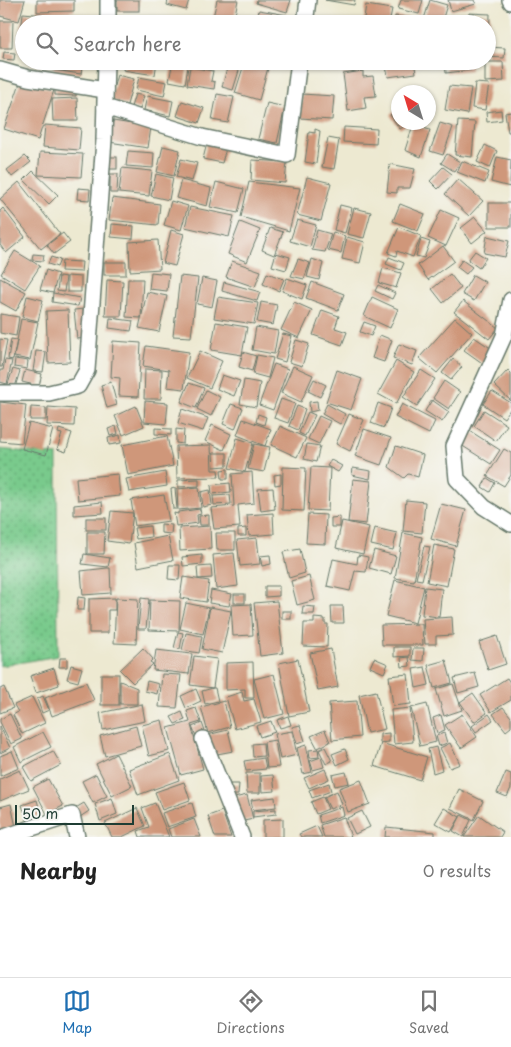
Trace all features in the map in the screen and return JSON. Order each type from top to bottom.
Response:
[{"type":"street","points":[[108,0],[108,15]]},
{"type":"street","points":[[306,15],[308,0]]},
{"type":"street","points":[[0,70],[28,78],[105,90]]},
{"type":"street","points":[[0,393],[49,393],[78,386],[88,370],[106,70]]},
{"type":"street","points":[[105,107],[202,137],[287,155],[299,70]]},
{"type":"street","points":[[511,300],[504,336],[454,446],[457,479],[484,507],[511,524]]},
{"type":"street","points":[[203,739],[242,837]]},
{"type":"street","points":[[4,837],[72,815],[77,837]]},
{"type":"green space","points":[[0,449],[57,455],[58,656],[0,666]]},
{"type":"building","points":[[0,0],[25,0],[21,15],[15,15],[15,20],[0,16]]},
{"type":"building","points":[[37,0],[74,0],[74,11],[37,12]]},
{"type":"building","points":[[117,0],[139,0],[139,11],[117,11]]},
{"type":"building","points":[[168,0],[189,0],[186,10],[167,5]]},
{"type":"building","points":[[217,0],[238,0],[235,15],[213,15]]},
{"type":"building","points":[[257,0],[291,0],[287,12],[256,3]]},
{"type":"building","points":[[325,0],[355,0],[354,5]]},
{"type":"building","points":[[401,0],[423,0],[419,14],[398,9]]},
{"type":"building","points":[[430,0],[447,5],[444,15],[425,15]]},
{"type":"building","points":[[448,0],[474,0],[476,4],[451,11]]},
{"type":"building","points":[[366,5],[392,9],[391,15],[364,15]]},
{"type":"building","points":[[259,10],[287,15],[258,15]]},
{"type":"building","points":[[23,13],[45,15],[23,15]]},
{"type":"building","points":[[469,13],[490,14],[490,15],[469,15]]},
{"type":"building","points":[[0,21],[13,21],[12,48],[0,48]]},
{"type":"building","points":[[496,48],[505,48],[504,58],[496,58]]},
{"type":"building","points":[[4,52],[15,53],[14,60],[3,59]]},
{"type":"building","points":[[496,62],[503,62],[504,81],[485,82],[485,70],[496,70]]},
{"type":"building","points":[[53,70],[82,70],[81,74]]},
{"type":"building","points":[[123,70],[156,70],[155,75]]},
{"type":"building","points":[[171,70],[187,70],[185,84],[169,81]]},
{"type":"building","points":[[190,70],[213,71],[211,81],[215,82],[214,89],[187,85]]},
{"type":"building","points":[[227,70],[239,70],[233,90],[222,87]]},
{"type":"building","points":[[242,70],[267,70],[259,100],[235,93]]},
{"type":"building","points":[[387,70],[416,70],[416,73],[388,77]]},
{"type":"building","points":[[446,70],[471,70],[446,73]]},
{"type":"building","points":[[363,71],[363,77],[373,76],[376,96],[364,97],[366,108],[348,111],[343,74]]},
{"type":"building","points":[[117,75],[134,79],[127,105],[110,100]]},
{"type":"building","points":[[139,77],[167,82],[164,96],[136,90]]},
{"type":"building","points":[[21,80],[54,90],[38,140],[4,129]]},
{"type":"building","points":[[475,83],[489,84],[485,110],[472,108]]},
{"type":"building","points":[[449,86],[471,88],[467,114],[445,110]]},
{"type":"building","points":[[55,88],[76,88],[76,96],[55,95]]},
{"type":"building","points":[[135,94],[144,96],[140,109],[131,107]]},
{"type":"building","points":[[217,94],[234,97],[228,123],[212,120]]},
{"type":"building","points":[[302,94],[334,96],[332,120],[300,118]]},
{"type":"building","points":[[147,96],[173,101],[170,116],[144,110]]},
{"type":"building","points":[[77,98],[78,121],[53,121],[52,99]]},
{"type":"building","points":[[182,101],[204,108],[199,123],[177,116]]},
{"type":"building","points":[[267,103],[285,107],[277,143],[258,139]]},
{"type":"building","points":[[501,110],[502,120],[487,122],[486,112]]},
{"type":"building","points":[[511,112],[511,132],[508,132],[505,113]]},
{"type":"building","points":[[113,121],[151,127],[148,148],[109,142]]},
{"type":"building","points":[[458,121],[475,122],[472,157],[455,155]]},
{"type":"building","points":[[440,123],[453,127],[443,155],[430,151]]},
{"type":"building","points":[[45,125],[81,128],[79,150],[43,147]]},
{"type":"building","points":[[344,127],[377,129],[376,144],[343,142]]},
{"type":"building","points":[[315,129],[320,131],[316,164],[305,162],[309,132],[315,133]]},
{"type":"building","points":[[411,130],[430,130],[421,157],[405,150]]},
{"type":"building","points":[[328,138],[339,140],[334,169],[322,167]]},
{"type":"building","points":[[207,143],[226,148],[222,163],[203,159]]},
{"type":"building","points":[[485,145],[497,151],[490,168],[477,162]]},
{"type":"building","points":[[163,146],[180,150],[174,176],[157,172]]},
{"type":"building","points":[[128,151],[154,153],[153,168],[126,166]]},
{"type":"building","points":[[40,152],[83,154],[81,177],[38,175]]},
{"type":"building","points":[[447,154],[460,162],[454,171],[441,163]]},
{"type":"building","points":[[25,156],[31,162],[12,177],[7,170]]},
{"type":"building","points":[[105,157],[117,157],[117,169],[105,169]]},
{"type":"building","points":[[497,157],[511,160],[510,187],[491,182]]},
{"type":"building","points":[[181,159],[197,163],[192,181],[176,177]]},
{"type":"building","points":[[252,160],[287,162],[285,183],[251,180]]},
{"type":"building","points":[[462,161],[489,172],[485,183],[457,172]]},
{"type":"building","points":[[390,164],[415,169],[410,188],[397,188],[397,193],[387,192]]},
{"type":"building","points":[[443,167],[452,174],[438,189],[430,181]]},
{"type":"building","points":[[122,168],[152,171],[149,196],[119,193]]},
{"type":"building","points":[[33,171],[58,195],[49,204],[24,180]]},
{"type":"building","points":[[110,174],[118,174],[117,193],[110,193]]},
{"type":"building","points":[[156,174],[173,178],[169,200],[151,196]]},
{"type":"building","points":[[307,177],[331,183],[321,221],[297,215]]},
{"type":"building","points":[[458,179],[483,201],[469,216],[445,194]]},
{"type":"building","points":[[181,180],[211,188],[207,206],[176,198]]},
{"type":"building","points":[[19,182],[60,234],[41,249],[0,199]]},
{"type":"building","points":[[216,182],[244,189],[238,213],[210,207]]},
{"type":"building","points":[[249,182],[300,188],[289,231],[241,217]]},
{"type":"building","points":[[78,188],[90,189],[89,200],[77,199]]},
{"type":"building","points":[[112,198],[160,204],[158,225],[109,220]]},
{"type":"building","points":[[171,201],[188,206],[181,230],[164,225]]},
{"type":"building","points":[[489,203],[511,203],[511,227],[489,227]]},
{"type":"building","points":[[400,204],[425,214],[418,231],[393,221]]},
{"type":"building","points":[[340,205],[352,208],[345,233],[334,230]]},
{"type":"building","points":[[190,207],[234,216],[229,237],[185,227]]},
{"type":"building","points":[[3,208],[25,237],[6,253],[0,245],[0,211]]},
{"type":"building","points":[[354,208],[371,212],[364,238],[347,234]]},
{"type":"building","points":[[441,210],[459,218],[446,246],[428,238]]},
{"type":"building","points":[[475,217],[487,231],[472,243],[461,228]]},
{"type":"building","points":[[297,220],[316,225],[310,247],[290,241]]},
{"type":"building","points":[[240,222],[260,230],[247,262],[228,254]]},
{"type":"building","points":[[112,224],[134,226],[133,239],[111,237]]},
{"type":"building","points":[[399,227],[421,236],[413,257],[397,251],[396,256],[388,253]]},
{"type":"building","points":[[270,228],[283,232],[274,255],[262,250]]},
{"type":"building","points":[[171,230],[184,234],[175,266],[163,263]]},
{"type":"building","points":[[317,230],[331,234],[325,252],[312,250]]},
{"type":"building","points":[[333,232],[345,236],[341,253],[328,250]]},
{"type":"building","points":[[63,233],[70,242],[54,254],[47,245]]},
{"type":"building","points":[[487,236],[509,241],[505,257],[484,253]]},
{"type":"building","points":[[347,237],[365,242],[360,263],[342,259]]},
{"type":"building","points":[[421,239],[430,242],[424,258],[416,256]]},
{"type":"building","points":[[158,240],[160,269],[130,271],[129,242]]},
{"type":"building","points":[[443,246],[454,261],[428,280],[418,265]]},
{"type":"building","points":[[15,251],[40,266],[25,289],[1,274]]},
{"type":"building","points":[[475,251],[486,258],[479,268],[468,260]]},
{"type":"building","points":[[276,253],[290,257],[286,270],[272,266]]},
{"type":"building","points":[[33,254],[44,255],[43,261],[32,260]]},
{"type":"building","points":[[51,257],[60,260],[57,267],[48,264]]},
{"type":"building","points":[[389,257],[404,263],[401,270],[386,264]]},
{"type":"building","points":[[298,259],[310,263],[304,279],[291,276]]},
{"type":"building","points":[[312,259],[323,263],[319,280],[307,277]]},
{"type":"building","points":[[462,260],[472,267],[466,274],[457,267]]},
{"type":"building","points":[[62,261],[82,262],[81,272],[61,271]]},
{"type":"building","points":[[232,261],[261,271],[255,287],[226,277]]},
{"type":"building","points":[[104,262],[126,262],[126,275],[104,275]]},
{"type":"building","points":[[383,268],[401,273],[396,288],[379,283]]},
{"type":"building","points":[[46,270],[58,274],[53,293],[40,290]]},
{"type":"building","points":[[151,272],[169,274],[167,291],[149,289]]},
{"type":"building","points":[[267,273],[284,279],[279,291],[263,284]]},
{"type":"building","points":[[450,274],[461,288],[443,303],[432,289]]},
{"type":"building","points":[[473,275],[485,282],[474,301],[462,294]]},
{"type":"building","points":[[59,276],[66,277],[64,292],[57,291]]},
{"type":"building","points":[[67,276],[81,277],[81,292],[67,292]]},
{"type":"building","points":[[180,276],[198,278],[191,337],[173,336]]},
{"type":"building","points":[[0,278],[26,292],[16,311],[0,302]]},
{"type":"building","points":[[202,278],[217,281],[212,307],[197,304]]},
{"type":"building","points":[[287,278],[307,285],[302,299],[282,291]]},
{"type":"building","points":[[128,279],[143,279],[141,318],[126,317]]},
{"type":"building","points":[[107,280],[123,281],[121,316],[105,316]]},
{"type":"building","points":[[224,282],[260,292],[257,301],[222,291]]},
{"type":"building","points":[[312,282],[344,294],[338,310],[306,298]]},
{"type":"building","points":[[378,285],[395,293],[392,299],[375,291]]},
{"type":"building","points":[[147,292],[167,296],[159,332],[139,328]]},
{"type":"building","points":[[53,293],[80,298],[78,306],[52,302]]},
{"type":"building","points":[[27,296],[43,300],[38,321],[22,317]]},
{"type":"building","points":[[218,297],[258,303],[254,324],[214,318]]},
{"type":"building","points":[[372,297],[398,309],[390,328],[364,316]]},
{"type":"building","points":[[463,301],[498,328],[489,339],[454,312]]},
{"type":"building","points":[[261,302],[277,305],[273,325],[257,322]]},
{"type":"building","points":[[294,302],[312,310],[299,338],[281,330]]},
{"type":"building","points":[[84,309],[87,338],[77,339],[74,310]]},
{"type":"building","points":[[68,310],[70,362],[48,363],[46,311]]},
{"type":"building","points":[[322,310],[339,316],[335,328],[347,332],[342,345],[313,335]]},
{"type":"building","points":[[0,314],[19,317],[16,336],[0,333]]},
{"type":"building","points":[[110,318],[133,321],[131,331],[109,328]]},
{"type":"building","points":[[455,318],[472,333],[437,373],[419,358]]},
{"type":"building","points":[[21,319],[38,322],[30,360],[14,357]]},
{"type":"building","points":[[216,322],[247,327],[242,355],[211,350]]},
{"type":"building","points":[[364,322],[375,326],[371,336],[360,332]]},
{"type":"building","points":[[256,327],[278,331],[274,354],[252,350]]},
{"type":"building","points":[[283,334],[292,336],[285,362],[275,359]]},
{"type":"building","points":[[380,335],[392,340],[384,362],[372,358]]},
{"type":"building","points":[[474,337],[495,351],[485,365],[464,350]]},
{"type":"building","points":[[0,339],[7,340],[2,367],[0,367]]},
{"type":"building","points":[[11,339],[17,340],[13,360],[8,359]]},
{"type":"building","points":[[296,340],[309,344],[302,366],[289,362]]},
{"type":"building","points":[[113,341],[141,343],[138,397],[119,396],[120,378],[111,377]]},
{"type":"building","points":[[399,344],[417,351],[412,365],[393,358]]},
{"type":"building","points":[[146,346],[189,352],[184,389],[167,387],[169,370],[143,366]]},
{"type":"building","points":[[36,351],[46,352],[43,372],[33,371]]},
{"type":"building","points":[[200,351],[222,361],[210,388],[187,378]]},
{"type":"building","points":[[243,352],[256,356],[252,371],[239,367]]},
{"type":"building","points":[[257,355],[273,358],[268,378],[253,374]]},
{"type":"building","points":[[15,359],[28,361],[27,369],[14,367]]},
{"type":"building","points":[[453,359],[462,367],[451,380],[442,373]]},
{"type":"building","points":[[5,360],[12,361],[7,384],[0,382],[0,370],[3,370]]},
{"type":"building","points":[[396,361],[414,372],[396,404],[378,394]]},
{"type":"building","points":[[274,364],[288,369],[273,410],[259,405]]},
{"type":"building","points":[[293,366],[313,375],[301,402],[281,393]]},
{"type":"building","points":[[13,369],[20,371],[15,387],[8,384]]},
{"type":"building","points":[[145,369],[162,370],[161,399],[144,399]]},
{"type":"building","points":[[25,370],[42,374],[39,386],[22,382]]},
{"type":"building","points":[[337,370],[362,379],[351,410],[326,402]]},
{"type":"building","points":[[421,370],[435,379],[417,406],[403,397]]},
{"type":"building","points":[[508,370],[511,373],[511,401],[494,385]]},
{"type":"building","points":[[222,375],[240,381],[234,396],[217,389]]},
{"type":"building","points":[[314,379],[326,385],[320,397],[308,391]]},
{"type":"building","points":[[244,380],[260,383],[256,407],[240,404]]},
{"type":"building","points":[[444,381],[460,392],[449,409],[433,398]]},
{"type":"building","points":[[111,382],[117,405],[107,408],[101,385]]},
{"type":"building","points":[[189,383],[204,388],[196,408],[181,402]]},
{"type":"building","points":[[206,390],[220,397],[211,416],[197,409]]},
{"type":"building","points":[[492,391],[511,403],[511,408],[504,418],[483,404]]},
{"type":"building","points":[[281,399],[295,404],[288,423],[274,418]]},
{"type":"building","points":[[432,400],[449,412],[442,422],[425,411]]},
{"type":"building","points":[[145,401],[168,403],[166,424],[144,422]]},
{"type":"building","points":[[317,401],[318,410],[310,412],[309,402]]},
{"type":"building","points":[[0,402],[26,405],[22,443],[0,441]]},
{"type":"building","points":[[378,403],[391,408],[384,428],[371,423]]},
{"type":"building","points":[[231,404],[243,408],[235,429],[223,424]]},
{"type":"building","points":[[327,404],[345,414],[340,424],[322,414]]},
{"type":"building","points":[[402,404],[435,421],[429,434],[395,417]]},
{"type":"building","points":[[136,406],[144,426],[123,435],[115,416]]},
{"type":"building","points":[[297,406],[305,409],[298,430],[289,426]]},
{"type":"building","points":[[31,407],[46,408],[46,420],[30,420]]},
{"type":"building","points":[[48,407],[75,409],[74,426],[47,425]]},
{"type":"building","points":[[182,409],[208,418],[203,431],[178,423]]},
{"type":"building","points":[[484,410],[507,425],[496,441],[474,426]]},
{"type":"building","points":[[308,412],[315,415],[305,436],[299,433]]},
{"type":"building","points":[[258,414],[266,417],[264,425],[256,422]]},
{"type":"building","points":[[349,414],[364,420],[350,451],[336,444]]},
{"type":"building","points":[[319,416],[330,421],[319,444],[308,439]]},
{"type":"building","points":[[243,419],[271,429],[265,446],[237,435]]},
{"type":"building","points":[[29,423],[53,429],[46,455],[22,449]]},
{"type":"building","points":[[212,425],[231,434],[224,450],[205,441]]},
{"type":"building","points":[[116,426],[118,434],[110,436],[108,429]]},
{"type":"building","points":[[280,426],[306,438],[297,457],[271,445]]},
{"type":"building","points":[[155,428],[171,429],[171,435],[155,434]]},
{"type":"building","points":[[59,429],[72,433],[66,452],[57,449],[62,434],[58,433]]},
{"type":"building","points":[[176,429],[184,430],[183,444],[176,443]]},
{"type":"building","points":[[364,429],[391,438],[381,465],[355,456]]},
{"type":"building","points":[[470,431],[500,450],[491,464],[461,445]]},
{"type":"building","points":[[120,435],[121,443],[109,445],[108,438]]},
{"type":"building","points":[[167,436],[173,466],[128,475],[122,445]]},
{"type":"building","points":[[237,438],[253,443],[245,472],[229,468]]},
{"type":"building","points":[[254,444],[270,447],[264,472],[248,469]]},
{"type":"building","points":[[307,444],[320,446],[316,462],[304,459]]},
{"type":"building","points":[[211,445],[212,470],[218,470],[219,477],[177,478],[176,446]]},
{"type":"building","points":[[396,446],[423,455],[418,477],[408,474],[404,478],[389,467]]},
{"type":"building","points":[[504,449],[511,453],[511,475],[504,486],[487,476]]},
{"type":"building","points":[[213,453],[227,453],[227,466],[214,467]]},
{"type":"building","points":[[331,460],[342,466],[338,472],[327,466]]},
{"type":"building","points":[[283,467],[306,468],[304,511],[282,510]]},
{"type":"building","points":[[311,467],[330,468],[328,511],[308,510]]},
{"type":"building","points":[[353,468],[371,471],[370,479],[352,475]]},
{"type":"building","points":[[228,469],[228,479],[222,479],[221,470]]},
{"type":"building","points":[[165,472],[167,486],[129,492],[126,479]]},
{"type":"building","points":[[252,472],[254,503],[238,505],[240,527],[214,529],[211,508],[234,506],[232,474]]},
{"type":"building","points":[[118,474],[120,496],[78,500],[76,478]]},
{"type":"building","points":[[281,474],[281,484],[275,485],[274,475]]},
{"type":"building","points":[[487,478],[495,483],[490,492],[482,487]]},
{"type":"building","points":[[199,479],[199,486],[178,487],[178,480]]},
{"type":"building","points":[[353,479],[371,481],[366,524],[348,522]]},
{"type":"building","points":[[230,483],[231,492],[212,494],[211,485]]},
{"type":"building","points":[[199,487],[201,508],[178,510],[177,489]]},
{"type":"building","points":[[175,488],[177,509],[173,509],[171,489]]},
{"type":"building","points":[[273,488],[275,509],[261,511],[258,489]]},
{"type":"building","points":[[210,490],[212,505],[203,507],[201,492]]},
{"type":"building","points":[[164,495],[169,521],[135,526],[131,500]]},
{"type":"building","points":[[230,495],[231,504],[214,505],[213,496]]},
{"type":"building","points":[[406,500],[425,502],[422,533],[403,531]]},
{"type":"building","points":[[102,502],[103,513],[74,515],[74,505]]},
{"type":"building","points":[[441,504],[466,510],[456,546],[431,539]]},
{"type":"building","points":[[200,509],[201,514],[197,515],[198,523],[176,526],[174,513],[178,514],[178,512]]},
{"type":"building","points":[[111,511],[133,513],[129,544],[107,541]]},
{"type":"building","points":[[273,513],[274,534],[249,536],[247,515]]},
{"type":"building","points":[[308,514],[326,515],[325,544],[306,543]]},
{"type":"building","points":[[209,515],[209,525],[200,525],[199,516]]},
{"type":"building","points":[[340,517],[340,527],[331,527],[331,518]]},
{"type":"building","points":[[86,518],[106,518],[106,530],[86,530]]},
{"type":"building","points":[[342,521],[369,527],[363,554],[336,548]]},
{"type":"building","points":[[161,524],[172,525],[171,534],[161,533]]},
{"type":"building","points":[[150,526],[151,537],[136,539],[134,528]]},
{"type":"building","points":[[210,526],[211,549],[180,551],[179,528]]},
{"type":"building","points":[[246,528],[246,536],[238,536],[238,529]]},
{"type":"building","points":[[375,528],[397,533],[393,550],[371,545]]},
{"type":"building","points":[[87,532],[105,532],[104,554],[87,554]]},
{"type":"building","points":[[216,533],[235,533],[235,550],[217,550]]},
{"type":"building","points":[[403,533],[422,537],[414,581],[395,578]]},
{"type":"building","points":[[168,536],[173,560],[138,567],[134,543]]},
{"type":"building","points":[[257,538],[260,564],[240,566],[237,540]]},
{"type":"building","points":[[434,545],[454,549],[447,586],[427,582]]},
{"type":"building","points":[[424,546],[430,547],[422,580],[416,579]]},
{"type":"building","points":[[300,549],[305,573],[289,578],[283,552]]},
{"type":"building","points":[[374,550],[396,556],[391,574],[369,568]]},
{"type":"building","points":[[234,553],[238,586],[216,589],[213,555]]},
{"type":"building","points":[[84,554],[110,558],[108,567],[82,564]]},
{"type":"building","points":[[202,555],[202,564],[183,566],[182,557]]},
{"type":"building","points":[[270,555],[271,564],[262,566],[260,556]]},
{"type":"building","points":[[358,555],[368,557],[366,572],[355,571],[350,591],[327,586],[333,559],[357,564]]},
{"type":"building","points":[[169,565],[180,565],[179,580],[168,579]]},
{"type":"building","points":[[211,566],[212,578],[198,579],[197,567]]},
{"type":"building","points":[[110,568],[111,593],[83,595],[81,571]]},
{"type":"building","points":[[309,576],[315,600],[297,605],[291,581]]},
{"type":"building","points":[[183,577],[209,581],[206,602],[180,598]]},
{"type":"building","points":[[395,580],[424,587],[415,623],[386,616]]},
{"type":"building","points":[[265,586],[279,586],[279,596],[265,597]]},
{"type":"building","points":[[425,587],[442,589],[439,617],[422,615]]},
{"type":"building","points":[[211,590],[232,594],[229,606],[209,603]]},
{"type":"building","points":[[234,594],[245,594],[245,603],[234,603]]},
{"type":"building","points":[[78,597],[85,598],[84,610],[77,610]]},
{"type":"building","points":[[115,598],[115,610],[108,610],[108,633],[89,633],[89,599]]},
{"type":"building","points":[[116,598],[138,599],[136,644],[114,643]]},
{"type":"building","points":[[141,598],[149,599],[146,629],[138,629]]},
{"type":"building","points":[[150,600],[180,601],[179,631],[149,630]]},
{"type":"building","points":[[277,601],[283,653],[260,656],[254,603]]},
{"type":"building","points":[[186,603],[209,608],[203,634],[180,629]]},
{"type":"building","points":[[251,604],[253,635],[233,636],[231,605]]},
{"type":"building","points":[[303,606],[315,607],[314,614],[302,614]]},
{"type":"building","points":[[331,606],[343,606],[344,623],[332,623]]},
{"type":"building","points":[[210,607],[231,611],[222,653],[202,649]]},
{"type":"building","points":[[282,611],[291,611],[291,619],[282,619]]},
{"type":"building","points":[[452,617],[453,635],[436,636],[436,644],[425,644],[423,619]]},
{"type":"building","points":[[314,618],[325,619],[325,624],[328,624],[327,647],[303,646],[304,623],[314,623]]},
{"type":"building","points":[[422,624],[423,645],[382,645],[381,625]]},
{"type":"building","points":[[178,632],[183,633],[180,649],[174,648]]},
{"type":"building","points":[[186,633],[202,636],[199,653],[182,650]]},
{"type":"building","points":[[497,636],[506,664],[488,670],[479,642]]},
{"type":"building","points":[[394,647],[410,647],[410,656],[394,657]]},
{"type":"building","points":[[143,648],[153,659],[150,662],[153,664],[133,683],[120,670]]},
{"type":"building","points":[[413,648],[424,648],[423,661],[412,660]]},
{"type":"building","points":[[331,649],[338,687],[318,691],[310,653]]},
{"type":"building","points":[[156,650],[192,654],[189,674],[153,670]]},
{"type":"building","points":[[194,656],[217,659],[213,688],[190,685]]},
{"type":"building","points":[[409,657],[410,666],[402,667],[401,658]]},
{"type":"building","points":[[60,658],[67,658],[67,667],[59,667]]},
{"type":"building","points":[[374,658],[388,664],[384,673],[370,667]]},
{"type":"building","points":[[298,659],[309,712],[289,716],[279,663]]},
{"type":"building","points":[[446,660],[452,683],[434,688],[428,665]]},
{"type":"building","points":[[253,662],[254,698],[245,698],[245,689],[226,690],[226,663]]},
{"type":"building","points":[[71,665],[82,668],[78,682],[67,679]]},
{"type":"building","points":[[425,667],[429,685],[416,688],[413,669]]},
{"type":"building","points":[[54,668],[59,685],[36,693],[30,676]]},
{"type":"building","points":[[475,673],[479,687],[458,693],[454,678]]},
{"type":"building","points":[[101,674],[119,674],[119,705],[101,705]]},
{"type":"building","points":[[162,674],[181,675],[177,708],[159,707]]},
{"type":"building","points":[[274,674],[284,714],[264,719],[254,679]]},
{"type":"building","points":[[408,674],[411,704],[393,706],[389,676]]},
{"type":"building","points":[[507,678],[511,684],[511,700],[491,712],[480,695]]},
{"type":"building","points":[[120,681],[137,688],[137,704],[120,704]]},
{"type":"building","points":[[147,681],[159,684],[157,694],[145,691]]},
{"type":"building","points":[[86,682],[94,700],[52,716],[45,698]]},
{"type":"building","points":[[453,684],[462,710],[444,716],[436,689]]},
{"type":"building","points":[[4,687],[13,708],[0,713],[0,689]]},
{"type":"building","points":[[215,688],[218,701],[205,704],[202,691]]},
{"type":"building","points":[[196,689],[201,701],[186,708],[181,696]]},
{"type":"building","points":[[376,691],[385,729],[367,733],[359,695]]},
{"type":"building","points":[[242,692],[244,701],[254,699],[261,722],[235,729],[226,697]]},
{"type":"building","points":[[473,693],[487,713],[474,722],[460,702]]},
{"type":"building","points":[[43,696],[49,710],[42,713],[37,699]]},
{"type":"building","points":[[32,697],[45,723],[22,734],[13,715],[18,712],[14,705]]},
{"type":"building","points":[[224,701],[230,727],[208,733],[201,707]]},
{"type":"building","points":[[357,701],[360,737],[332,740],[329,703]]},
{"type":"building","points":[[142,704],[145,721],[103,730],[100,713]]},
{"type":"building","points":[[427,704],[436,742],[420,746],[411,708]]},
{"type":"building","points":[[503,707],[511,717],[511,727],[506,731],[493,714]]},
{"type":"building","points":[[196,708],[201,722],[191,725],[203,769],[181,775],[168,728],[190,722],[187,711]]},
{"type":"building","points":[[410,708],[413,742],[394,744],[391,710]]},
{"type":"building","points":[[182,712],[185,720],[175,724],[171,717]]},
{"type":"building","points":[[10,714],[22,739],[11,744],[0,722],[0,719]]},
{"type":"building","points":[[462,714],[477,737],[461,748],[445,725]]},
{"type":"building","points":[[489,714],[493,720],[476,732],[472,726]]},
{"type":"building","points":[[441,715],[445,730],[437,733],[433,718]]},
{"type":"building","points":[[288,716],[291,725],[280,728],[277,720]]},
{"type":"building","points":[[162,720],[169,751],[149,756],[142,725]]},
{"type":"building","points":[[271,721],[275,732],[260,737],[256,726]]},
{"type":"building","points":[[202,723],[206,734],[197,738],[192,727]]},
{"type":"building","points":[[300,725],[305,741],[297,744],[292,727]]},
{"type":"building","points":[[0,726],[10,748],[0,753]]},
{"type":"building","points":[[136,726],[141,746],[105,756],[100,736]]},
{"type":"building","points":[[228,730],[233,751],[212,755],[207,735]]},
{"type":"building","points":[[325,730],[330,742],[318,748],[319,757],[310,758],[309,750],[318,749],[311,736]]},
{"type":"building","points":[[292,731],[297,755],[280,759],[275,734]]},
{"type":"building","points":[[43,732],[51,747],[21,762],[14,747]]},
{"type":"building","points":[[389,733],[389,742],[380,743],[380,734]]},
{"type":"building","points":[[444,733],[447,743],[439,746],[436,736]]},
{"type":"building","points":[[275,740],[279,767],[267,768],[264,742]]},
{"type":"building","points":[[263,743],[264,756],[253,757],[252,744]]},
{"type":"building","points":[[381,743],[427,757],[420,780],[374,766]]},
{"type":"building","points":[[450,743],[460,764],[450,768],[440,748]]},
{"type":"building","points":[[306,745],[312,772],[303,774],[297,748]]},
{"type":"building","points":[[325,747],[332,761],[326,764],[319,750]]},
{"type":"building","points":[[436,747],[442,770],[433,773],[428,749]]},
{"type":"building","points":[[345,749],[349,759],[337,765],[332,754]]},
{"type":"building","points":[[12,751],[19,768],[0,776],[0,756]]},
{"type":"building","points":[[53,751],[61,765],[31,781],[23,767]]},
{"type":"building","points":[[116,754],[132,786],[112,796],[96,764]]},
{"type":"building","points":[[170,754],[179,780],[138,795],[129,769]]},
{"type":"building","points":[[321,757],[324,767],[313,770],[310,761]]},
{"type":"building","points":[[264,758],[266,769],[246,771],[244,761]]},
{"type":"building","points":[[325,769],[329,779],[309,788],[304,778]]},
{"type":"building","points":[[20,770],[29,789],[0,801],[0,779]]},
{"type":"building","points":[[346,772],[349,783],[335,786],[332,775]]},
{"type":"building","points":[[506,772],[511,774],[511,788],[507,797],[497,793]]},
{"type":"building","points":[[246,773],[260,773],[260,793],[247,793]]},
{"type":"building","points":[[96,774],[107,796],[93,803],[82,781]]},
{"type":"building","points":[[273,775],[275,791],[262,792],[261,776]]},
{"type":"building","points":[[48,779],[63,806],[47,814],[33,787]]},
{"type":"building","points":[[361,780],[370,804],[348,812],[339,788]]},
{"type":"building","points":[[184,782],[190,800],[162,810],[155,792]]},
{"type":"building","points":[[329,783],[331,791],[312,798],[309,790]]},
{"type":"building","points":[[229,784],[239,784],[238,795],[229,795]]},
{"type":"building","points":[[459,789],[483,801],[474,820],[450,808]]},
{"type":"building","points":[[337,791],[342,804],[330,809],[324,797]]},
{"type":"building","points":[[247,795],[253,819],[240,822],[234,798]]},
{"type":"building","points":[[275,797],[276,807],[253,810],[251,800]]},
{"type":"building","points":[[323,797],[328,809],[316,814],[311,802]]},
{"type":"building","points":[[112,798],[117,814],[100,821],[95,804]]},
{"type":"building","points":[[37,800],[41,815],[27,820],[22,805]]},
{"type":"building","points":[[84,803],[89,811],[80,817],[74,809]]},
{"type":"building","points":[[155,803],[169,837],[140,837],[138,831],[149,827],[142,808]]},
{"type":"building","points":[[192,803],[196,817],[167,827],[162,813]]},
{"type":"building","points":[[11,804],[16,827],[0,831],[0,807]]},
{"type":"building","points":[[342,807],[344,815],[320,823],[318,815]]},
{"type":"building","points":[[137,808],[145,826],[122,837],[112,837],[105,823]]},
{"type":"building","points":[[444,808],[460,817],[451,832],[435,823]]},
{"type":"building","points":[[276,809],[276,814],[253,817],[253,811]]},
{"type":"building","points":[[222,811],[231,837],[215,837],[208,816]]},
{"type":"building","points":[[362,811],[370,827],[355,834],[347,818]]},
{"type":"building","points":[[461,815],[471,820],[463,837],[453,831]]},
{"type":"building","points":[[479,815],[503,832],[500,837],[464,837]]},
{"type":"building","points":[[344,817],[351,837],[324,837],[320,825]]},
{"type":"building","points":[[194,819],[201,837],[171,837],[168,829]]},
{"type":"building","points":[[283,819],[283,837],[263,837],[263,820]]},
{"type":"building","points":[[317,826],[322,837],[301,837],[299,834]]},
{"type":"building","points":[[386,827],[435,832],[435,837],[385,837]]}]
